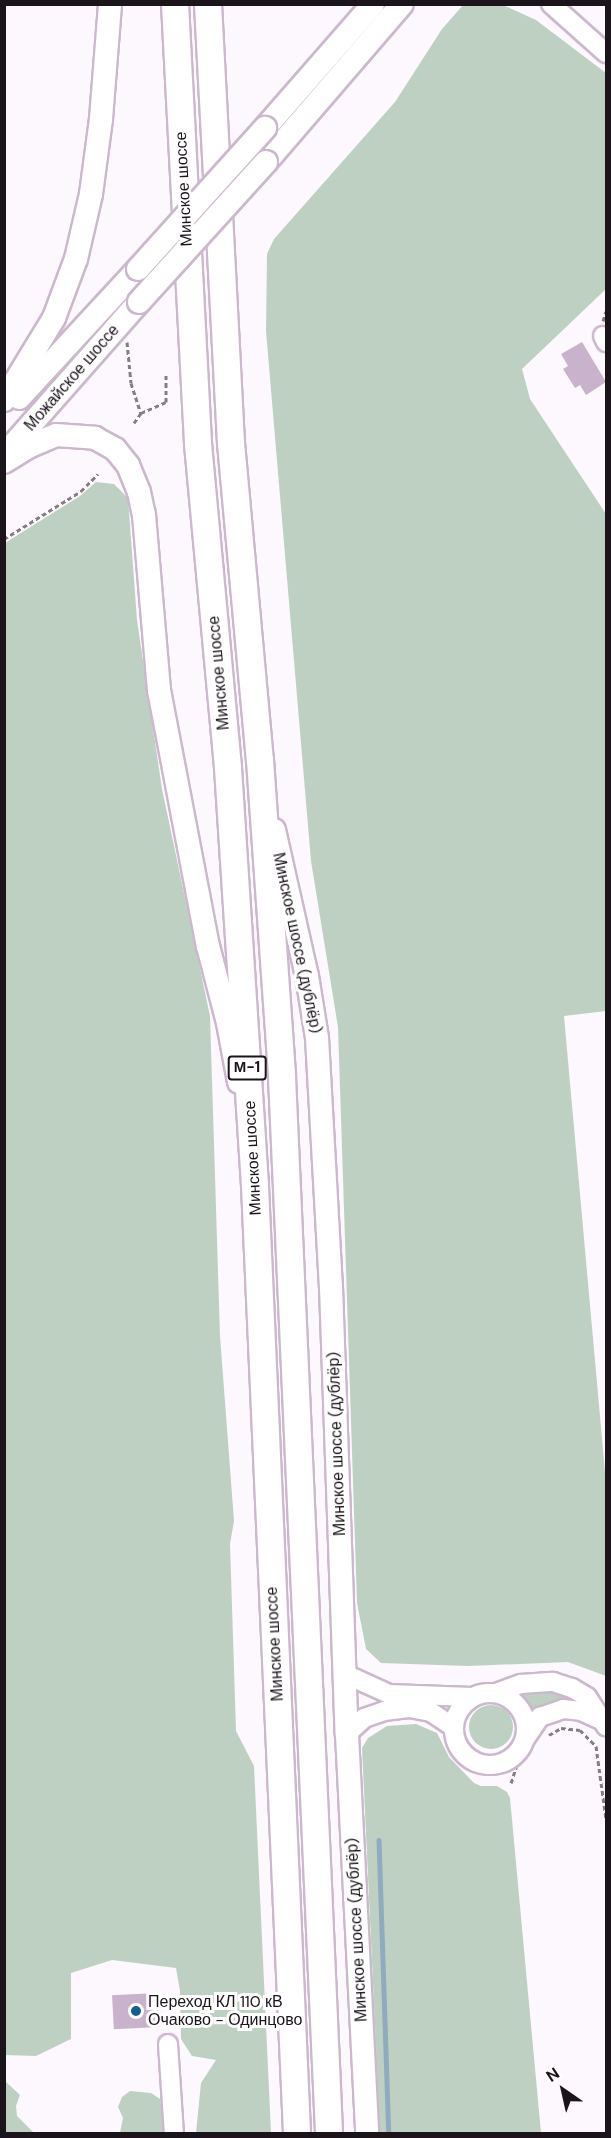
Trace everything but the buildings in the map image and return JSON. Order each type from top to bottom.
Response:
[{"type":"highway","name":"Минское шоссе","points":[[175,4],[198,444],[228,768],[255,1186],[297,2133]]},
{"type":"highway","name":"Минское шоссе","points":[[208,4],[231,443],[260,760],[282,1077],[329,2133]]},
{"type":"main road","points":[[4,400],[54,318],[76,259],[91,194],[101,119],[110,4]]},
{"type":"main road","name":"Можайское шоссе","points":[[4,411],[138,269],[373,4]]},
{"type":"main road","name":"Можайское шоссе","points":[[4,455],[266,162],[402,4]]},
{"type":"main road","points":[[4,462],[56,435],[95,438],[115,449],[128,465],[139,492],[144,515],[159,690],[208,946],[228,1023],[255,1186]]},
{"type":"main road","name":"Минское шоссе (дублёр)","points":[[260,760],[290,908],[307,976],[317,1038],[331,1287],[347,1734],[367,2133]]},
{"type":"street","points":[[551,4],[606,53]]},
{"type":"street","points":[[345,1674],[389,1694],[472,1697],[496,1693],[521,1684],[553,1682],[572,1688],[587,1697],[604,1723]]},
{"type":"street","points":[[496,1693],[508,1697],[517,1705],[527,1727],[526,1746]]},
{"type":"street","points":[[472,1697],[462,1705],[453,1727],[454,1739],[468,1758],[490,1766],[512,1758],[526,1746],[540,1717],[562,1709],[581,1712],[604,1723]]},
{"type":"street","points":[[347,1734],[364,1718],[384,1711],[409,1708],[431,1712],[453,1727]]},
{"type":"street","points":[[168,2044],[174,2133]]},
{"type":"path","points":[[127,341],[131,383],[141,413]]},
{"type":"path","points":[[134,423],[141,413],[166,402],[166,374]]},
{"type":"path","points":[[4,539],[81,491],[98,474]]},
{"type":"path","points":[[546,1737],[561,1728],[580,1730],[596,1746],[606,1820]]},
{"type":"path","points":[[511,1783],[526,1746]]},
{"type":"green space","points":[[464,4],[503,5],[536,20],[606,73],[606,289],[522,369],[530,399],[606,514],[606,1011],[564,1016],[606,1483],[606,1676],[568,1662],[468,1666],[381,1663],[366,1649],[357,1603],[338,1027],[311,861],[266,331],[267,254],[274,239],[395,102],[442,29]]},
{"type":"green space","points":[[96,482],[114,484],[128,498],[137,620],[162,789],[210,1016],[220,1336],[234,1521],[230,1544],[236,1731],[254,1766],[271,2133],[196,2133],[201,2083],[216,2060],[192,2056],[181,2039],[180,1991],[176,1968],[112,1960],[71,1973],[71,2039],[36,2056],[5,2055],[5,543],[80,496]]},
{"type":"green space","points":[[533,1688],[563,1692],[589,1707],[533,1718],[528,1703],[517,1689]]},
{"type":"green space","points":[[491,1705],[506,1712],[513,1727],[506,1742],[491,1749],[476,1742],[469,1727],[476,1712]]},
{"type":"green space","points":[[416,1724],[437,1733],[449,1757],[474,1783],[481,1786],[497,1786],[507,1792],[510,1798],[541,2133],[380,2133],[362,1748],[368,1738],[387,1726]]},
{"type":"green space","points":[[5,2081],[20,2095],[16,2106],[17,2116],[34,2133],[5,2133]]},
{"type":"green space","points":[[130,2091],[151,2093],[160,2099],[166,2133],[120,2133],[123,2118],[118,2107],[122,2097]]},
{"type":"waterway","points":[[379,1840],[389,2134]]},
{"type":"place","name":"Переход КЛ 110 кВ Очаково - Одинцово","points":[[136,2011]]}]
